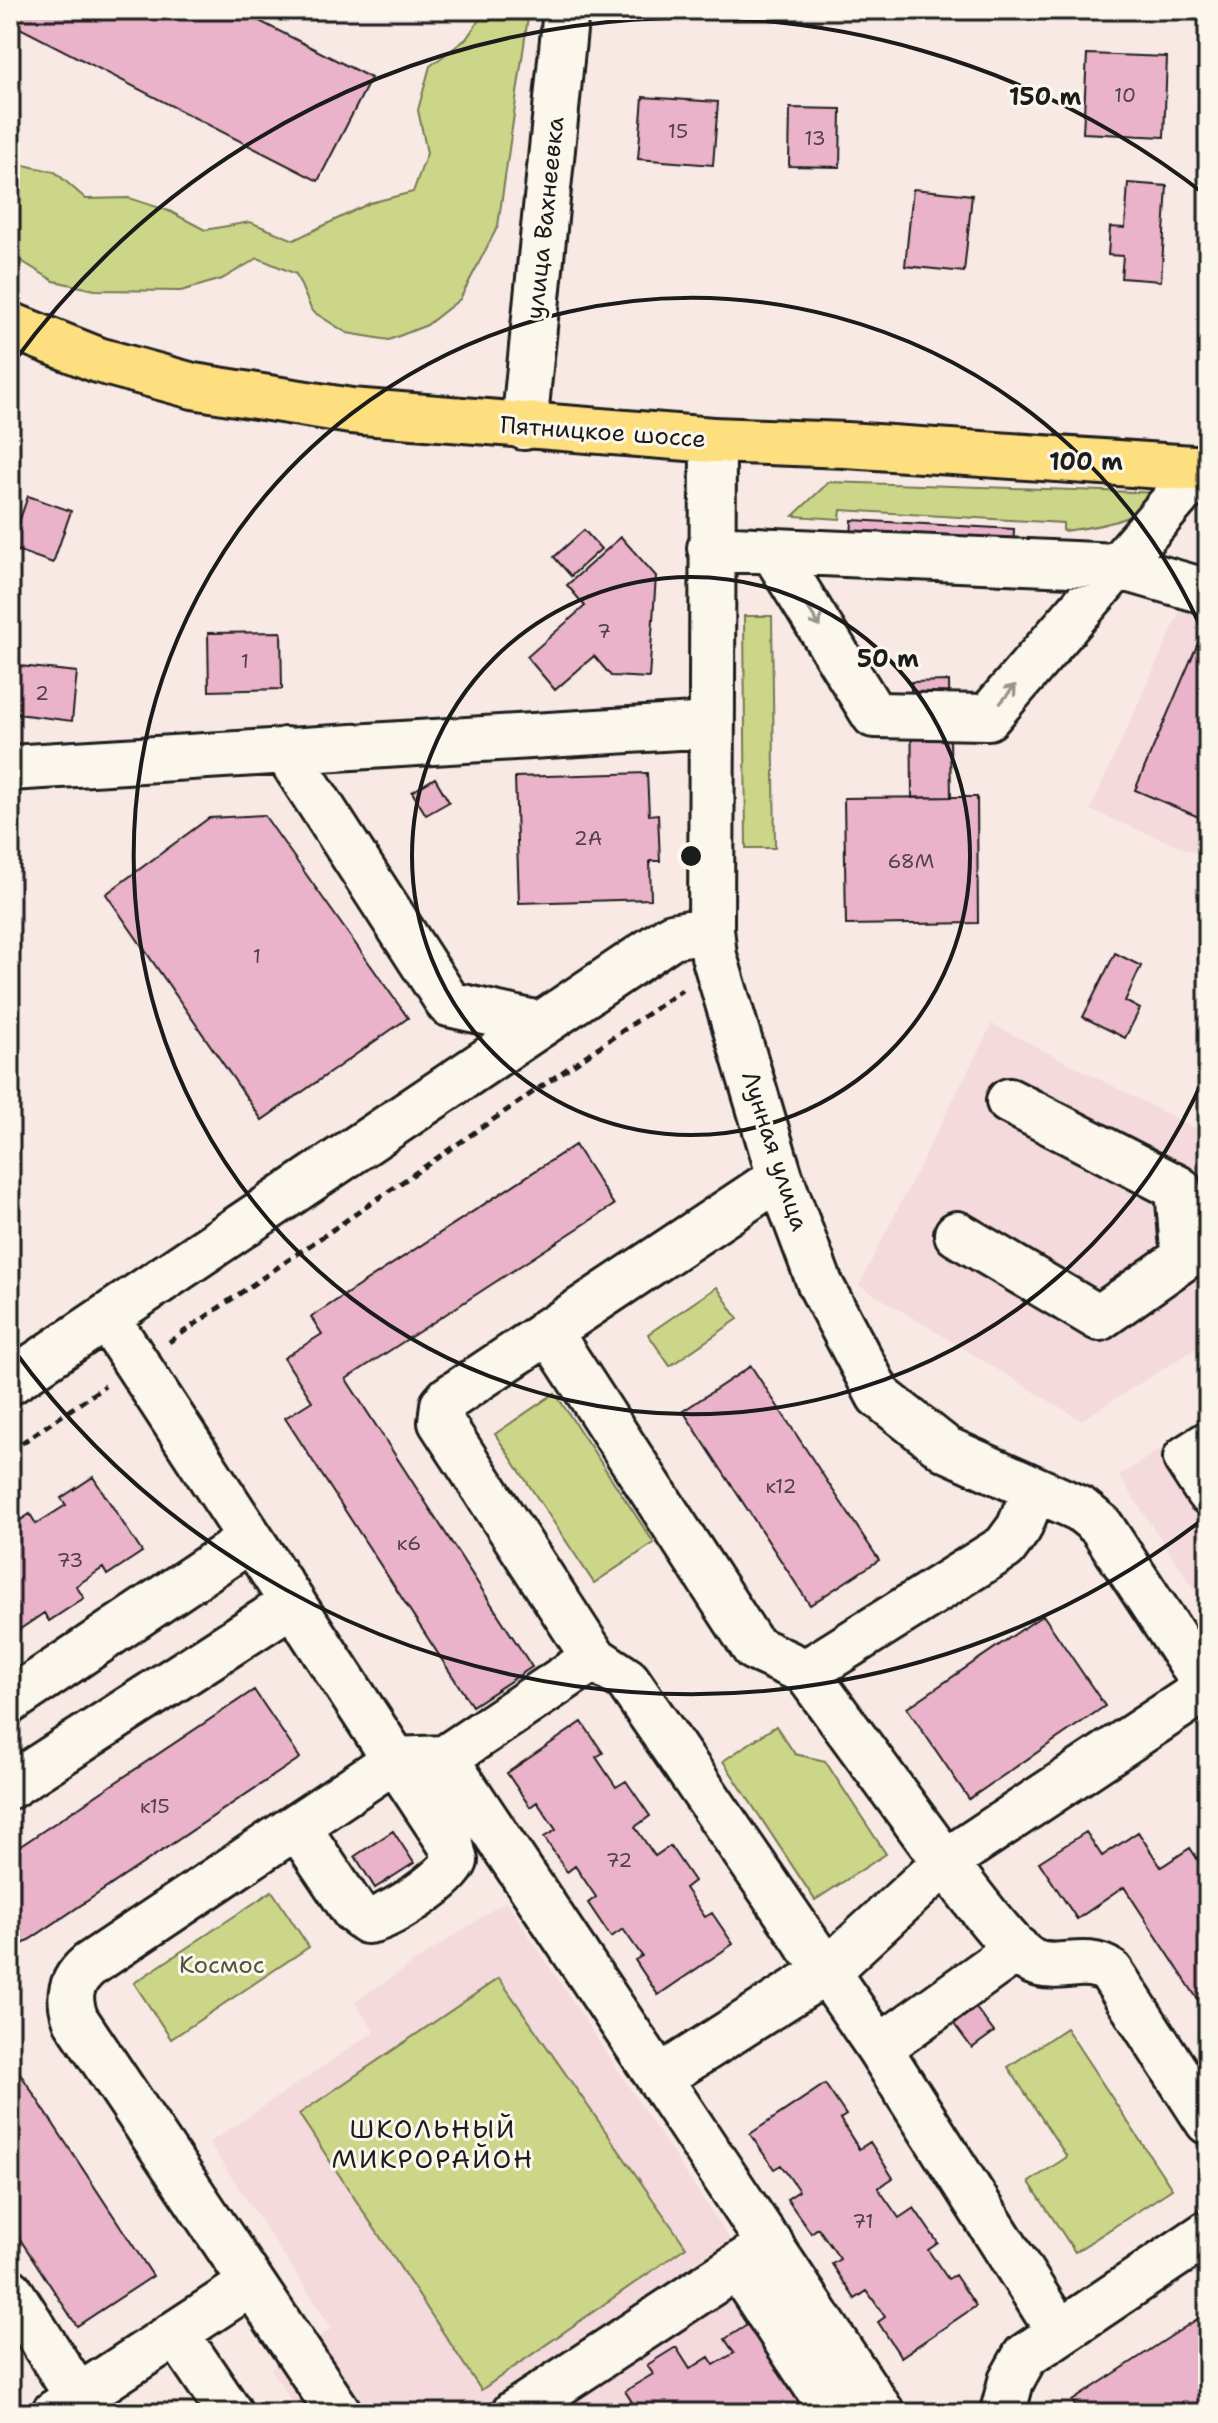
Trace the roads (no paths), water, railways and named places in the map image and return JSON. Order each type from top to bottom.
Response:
[{"type":"main road","name":"Пятницкое шоссе","points":[[10,325],[98,360],[193,386],[351,411],[713,440],[846,445],[1208,469]]},
{"type":"street","name":"улица Вахнеевка","points":[[524,427],[566,10]]},
{"type":"street","name":"Лунная улица","points":[[713,440],[710,548],[711,929],[714,956],[780,1177],[820,1284],[879,1396],[946,1449],[1080,1509],[1101,1526],[1208,1688]]},
{"type":"street","points":[[773,551],[874,715],[988,717],[1182,491],[1208,476]]},
{"type":"street","points":[[710,548],[1117,566],[1208,592]]},
{"type":"street","points":[[10,768],[711,725]]},
{"type":"street","points":[[285,750],[449,1004],[539,1024]]},
{"type":"street","points":[[10,1382],[672,936],[711,929]]},
{"type":"street","points":[[957,1234],[1099,1318],[1200,1247],[1182,1238],[1178,1188],[1009,1101]]},
{"type":"street","points":[[780,1177],[449,1398],[443,1405],[441,1422],[594,1658],[627,1680],[827,1971],[1059,2332]]},
{"type":"street","points":[[107,1318],[451,1845],[455,1861],[446,1875],[375,1921],[360,1917],[297,1826]]},
{"type":"street","points":[[548,1330],[754,1648],[806,1672],[945,1862],[1017,1949],[1032,1961],[1054,1965],[1099,1963],[1111,1972],[1208,2122]]},
{"type":"street","points":[[1208,1444],[1186,1458],[1208,1492]]},
{"type":"street","points":[[806,1672],[1005,1547],[1019,1528],[1035,1489]]},
{"type":"street","points":[[10,1701],[251,1539]]},
{"type":"street","points":[[10,1786],[293,1603]]},
{"type":"street","points":[[339,2413],[76,2020],[70,1991],[78,1975],[89,1965],[395,1760],[445,1758],[594,1658]]},
{"type":"street","points":[[659,2078],[827,1971],[945,1862],[1208,1688]]},
{"type":"street","points":[[445,1758],[659,2078],[834,2413]]},
{"type":"street","points":[[879,2048],[1017,1949]]},
{"type":"street","points":[[1002,2411],[1011,2381],[1025,2356],[1208,2233]]},
{"type":"street","points":[[514,2413],[754,2255]]},
{"type":"street","points":[[754,2255],[882,2413]]},
{"type":"street","points":[[10,2291],[66,2405],[252,2283]]},
{"type":"street","points":[[176,2333],[230,2413]]},
{"type":"district","name":"ШКОЛЬНЫЙ МИКРОРАЙОН","points":[[433,2143]]},
{"type":"park label","name":"Космос","points":[[222,1965]]}]
